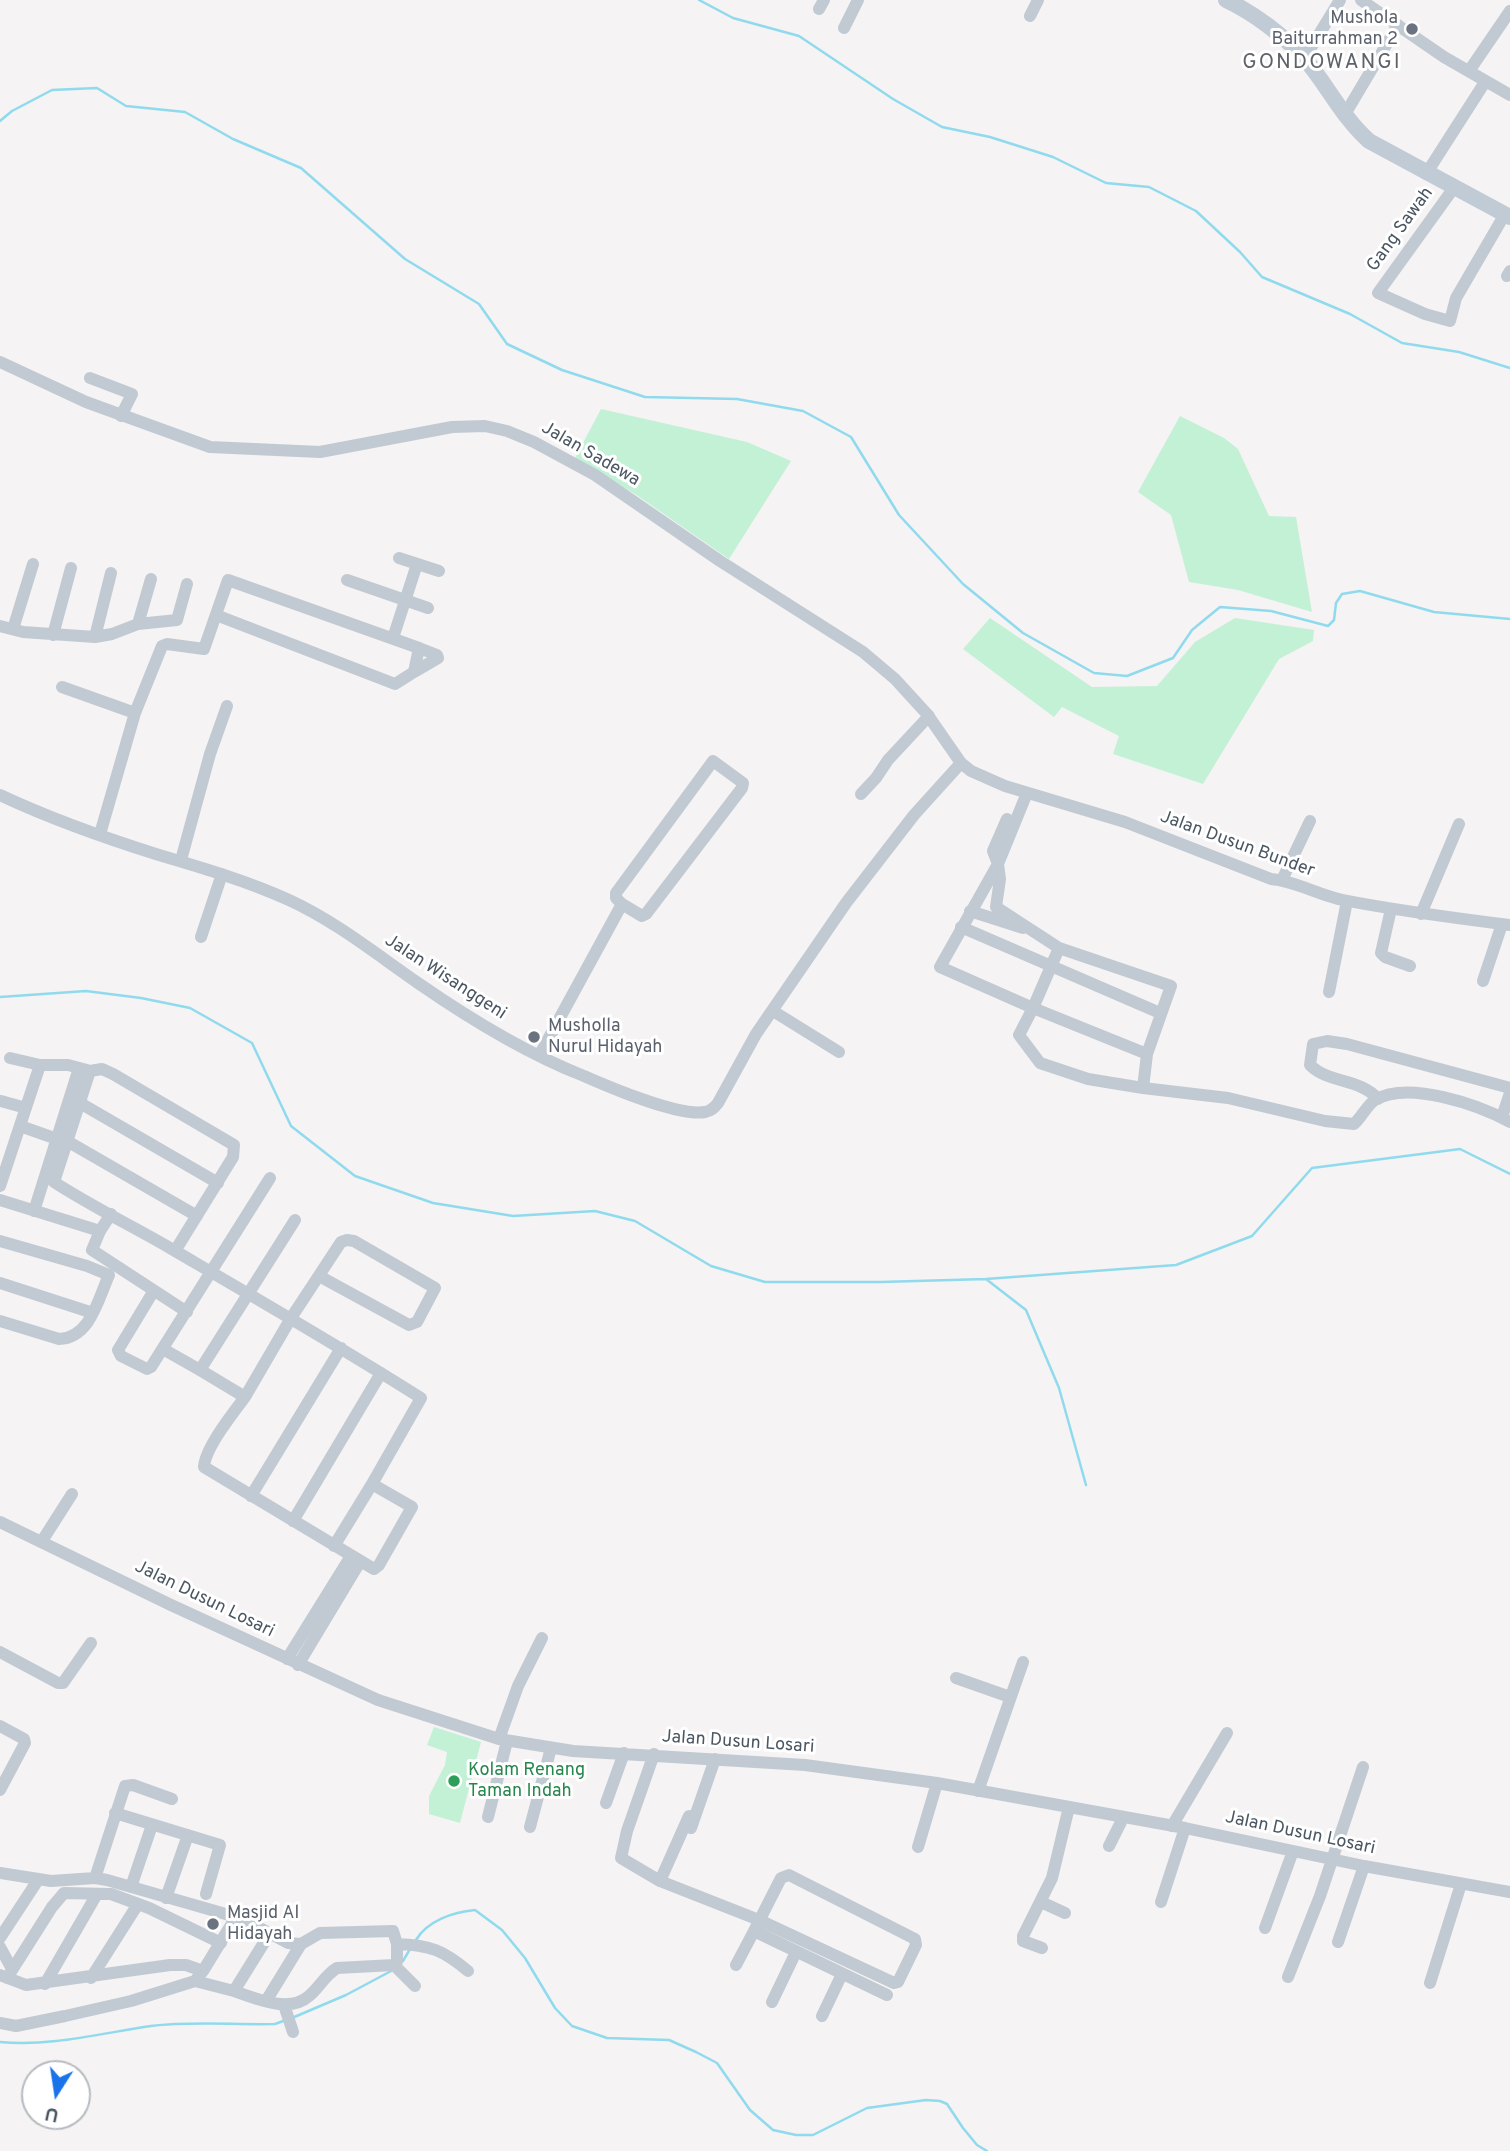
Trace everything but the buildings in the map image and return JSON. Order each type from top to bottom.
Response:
[{"type":"street","points":[[844,28],[858,0]]},
{"type":"street","points":[[1030,16],[1038,0]]},
{"type":"street","points":[[1226,0],[1251,15],[1304,59],[1344,116],[1369,142],[1507,216]]},
{"type":"street","points":[[1304,59],[1339,0]]},
{"type":"street","points":[[1361,0],[1485,82],[1510,94]]},
{"type":"street","points":[[1469,71],[1510,10]]},
{"type":"street","points":[[1344,116],[1398,26]]},
{"type":"street","points":[[1426,174],[1485,82]]},
{"type":"street","name":"Gang Sawah","points":[[1453,189],[1378,293],[1425,314],[1450,321],[1456,298],[1507,216]]},
{"type":"street","name":"Jalan Sadewa","points":[[0,362],[86,402],[210,447],[293,452],[347,449],[453,427],[485,426],[507,431],[555,452],[595,475],[720,561],[863,652],[895,679],[929,716],[961,763]]},
{"type":"street","points":[[90,378],[132,394],[121,416]]},
{"type":"street","points":[[399,558],[439,571]]},
{"type":"street","points":[[13,629],[33,564]]},
{"type":"street","points":[[393,638],[417,565]]},
{"type":"street","points":[[53,635],[71,568]]},
{"type":"street","points":[[95,637],[111,573]]},
{"type":"street","points":[[138,624],[151,579]]},
{"type":"street","points":[[100,834],[135,713],[162,646],[167,644],[204,649],[216,615],[229,580],[393,638],[437,655],[438,658],[395,684],[216,615]]},
{"type":"street","points":[[347,580],[428,608]]},
{"type":"street","points":[[0,626],[53,635],[95,637],[138,624],[177,620],[187,584]]},
{"type":"street","points":[[414,672],[419,648]]},
{"type":"street","points":[[62,687],[135,713]]},
{"type":"street","points":[[181,860],[210,754],[227,706]]},
{"type":"street","points":[[861,794],[929,716]]},
{"type":"street","points":[[713,761],[743,783],[742,788],[646,914],[642,916],[622,904],[616,898],[616,893],[713,761]]},
{"type":"street","name":"Jalan Wisanggeni","points":[[0,795],[100,834],[222,874],[290,901],[488,1028],[539,1056],[612,1088],[681,1109],[702,1112],[714,1108],[718,1103],[744,1054],[846,903],[914,815],[961,763]]},
{"type":"street","name":"Jalan Dusun Bunder","points":[[961,763],[982,776],[1023,792],[1125,822],[1270,879],[1282,880],[1321,895],[1421,914],[1506,924]]},
{"type":"street","points":[[1001,923],[996,907],[1000,879],[993,851],[1023,792]]},
{"type":"street","points":[[1282,880],[1310,821]]},
{"type":"street","points":[[1421,914],[1459,824]]},
{"type":"street","points":[[998,864],[940,967],[1033,1009],[1147,1054]]},
{"type":"street","points":[[201,937],[222,874]]},
{"type":"street","points":[[1329,992],[1347,901]]},
{"type":"street","points":[[539,1056],[622,904]]},
{"type":"street","points":[[996,907],[1059,948],[1171,986],[1147,1054],[1143,1088]]},
{"type":"street","points":[[1391,909],[1381,953],[1410,966]]},
{"type":"street","points":[[970,911],[1001,923],[1035,931]]},
{"type":"street","points":[[1483,981],[1506,924]]},
{"type":"street","points":[[961,927],[1160,1013]]},
{"type":"street","points":[[1059,948],[1033,1009],[1018,1035],[1040,1063],[1088,1079],[1228,1098],[1325,1121],[1354,1124],[1372,1101],[1414,1092],[1452,1099],[1506,1120],[1510,1091],[1347,1044],[1327,1041],[1313,1044],[1310,1065],[1320,1074],[1369,1089],[1378,1099]]},
{"type":"street","points":[[773,1011],[839,1052]]},
{"type":"street","points":[[10,1058],[40,1065],[53,1063],[85,1070],[102,1069],[234,1145],[233,1157],[175,1251]]},
{"type":"street","points":[[0,1186],[40,1065]]},
{"type":"street","points":[[85,1070],[80,1103],[62,1140],[54,1182],[291,1318],[421,1398],[334,1546]]},
{"type":"street","points":[[34,1211],[62,1140],[85,1070]]},
{"type":"street","points":[[1,1101],[26,1108]]},
{"type":"street","points":[[80,1103],[218,1183]]},
{"type":"street","points":[[20,1126],[62,1140],[197,1216]]},
{"type":"street","points":[[153,1292],[118,1352],[147,1369],[151,1367],[213,1273],[270,1178]]},
{"type":"street","points":[[0,1200],[100,1231]]},
{"type":"street","points":[[87,1266],[100,1231],[111,1214]]},
{"type":"street","points":[[200,1370],[295,1220]]},
{"type":"street","points":[[319,1276],[409,1325],[417,1322],[435,1288],[351,1240],[341,1242],[291,1318],[245,1397],[212,1446],[204,1464],[206,1469],[355,1559],[371,1568],[377,1568],[412,1507],[372,1484]]},
{"type":"street","points":[[0,1241],[111,1271],[187,1311]]},
{"type":"street","points":[[92,1250],[111,1271]]},
{"type":"street","points":[[0,1321],[59,1339],[68,1339],[84,1329],[111,1271]]},
{"type":"street","points":[[0,1283],[93,1312]]},
{"type":"street","points":[[251,1496],[341,1348]]},
{"type":"street","points":[[163,1349],[245,1397]]},
{"type":"street","points":[[293,1521],[381,1373]]},
{"type":"street","points":[[42,1541],[72,1494]]},
{"type":"street","name":"Jalan Dusun Losari","points":[[0,1522],[378,1700],[503,1740],[551,1748],[805,1765],[937,1783],[1510,1892]]},
{"type":"street","points":[[293,1662],[355,1559]]},
{"type":"street","points":[[488,1816],[503,1740],[518,1686],[542,1638]]},
{"type":"street","points":[[0,1667],[3,1653],[58,1683],[63,1683],[91,1643]]},
{"type":"street","points":[[978,1791],[1023,1662]]},
{"type":"street","points":[[956,1678],[1010,1697]]},
{"type":"street","points":[[0,1726],[25,1741],[5,1769],[0,1790]]},
{"type":"street","points":[[1161,1902],[1178,1827],[1227,1733]]},
{"type":"street","points":[[530,1827],[551,1748]]},
{"type":"street","points":[[606,1803],[624,1753]]},
{"type":"street","points":[[654,1754],[627,1831],[621,1858],[660,1881],[756,1926],[897,1984],[917,1942],[789,1875],[784,1875],[781,1878],[756,1926],[736,1965]]},
{"type":"street","points":[[683,1845],[697,1814],[715,1759]]},
{"type":"street","points":[[1289,1977],[1333,1859],[1363,1767]]},
{"type":"street","points":[[918,1847],[937,1783]]},
{"type":"street","points":[[95,1878],[123,1789],[129,1785],[172,1798]]},
{"type":"street","points":[[1042,1948],[1023,1941],[1022,1938],[1052,1878],[1069,1807]]},
{"type":"street","points":[[115,1813],[220,1845],[206,1894]]},
{"type":"street","points":[[660,1881],[689,1816]]},
{"type":"street","points":[[1109,1846],[1123,1818]]},
{"type":"street","points":[[131,1887],[152,1825]]},
{"type":"street","points":[[166,1898],[188,1835]]},
{"type":"street","points":[[1265,1927],[1293,1851]]},
{"type":"street","points":[[1338,1942],[1364,1866]]},
{"type":"street","points":[[0,1873],[38,1880],[95,1878],[236,1917],[288,1943],[301,1944]]},
{"type":"street","points":[[0,1938],[38,1880]]},
{"type":"street","points":[[1430,1983],[1461,1884]]},
{"type":"street","points":[[6,1974],[51,1907],[64,1893],[111,1895],[138,1904],[221,1943]]},
{"type":"street","points":[[45,1984],[97,1894]]},
{"type":"street","points":[[1041,1902],[1065,1913]]},
{"type":"street","points":[[90,1978],[138,1904]]},
{"type":"street","points":[[0,2023],[16,2026],[131,2001],[199,1976],[236,1917]]},
{"type":"street","points":[[756,1926],[796,1952],[887,1995]]},
{"type":"street","points":[[266,2001],[301,1944],[320,1933],[388,1930],[396,1934],[397,1968],[415,1986]]},
{"type":"street","points":[[234,1991],[270,1933]]},
{"type":"street","points":[[397,1944],[422,1944],[440,1950],[468,1971]]},
{"type":"street","points":[[0,1947],[6,1974],[26,1985],[186,1965],[199,1976],[285,2008],[308,1998],[329,1973],[337,1968],[397,1968]]},
{"type":"street","points":[[772,2002],[796,1952]]},
{"type":"street","points":[[822,2016],[842,1973]]},
{"type":"street","points":[[285,2008],[293,2029]]},
{"type":"green space","points":[[601,409],[747,442],[791,461],[729,559],[638,496],[575,458]]},
{"type":"green space","points":[[1180,416],[1224,438],[1238,449],[1269,516],[1296,517],[1312,612],[1238,590],[1189,582],[1171,515],[1138,492]]},
{"type":"green space","points":[[990,618],[1092,687],[1157,686],[1195,642],[1235,618],[1314,630],[1313,641],[1279,659],[1203,784],[1113,754],[1119,736],[1062,707],[1054,717],[963,649]]},
{"type":"green space","name":"Kolam Renang Taman Indah","points":[[434,1727],[481,1742],[460,1823],[429,1814],[429,1796],[445,1765],[447,1752],[427,1745]]},
{"type":"waterway","points":[[699,0],[733,18],[799,36],[893,99],[942,127],[990,137],[1053,157],[1106,183],[1149,187],[1196,211],[1240,252],[1262,277],[1350,314],[1402,343],[1459,352],[1510,368]]},
{"type":"waterway","points":[[0,121],[12,111],[52,90],[97,88],[126,106],[185,112],[233,139],[301,168],[405,259],[479,304],[507,344],[562,370],[645,397],[737,399],[803,411],[851,437],[899,515],[963,584],[1023,633],[1094,673],[1127,676],[1173,658],[1192,630],[1220,607],[1271,611],[1328,626],[1334,620],[1336,603],[1342,594],[1360,591],[1434,612],[1510,619]]},
{"type":"waterway","points":[[0,997],[86,991],[190,1008],[252,1043],[291,1126],[355,1176],[433,1203],[513,1216],[595,1211],[635,1221],[711,1266],[765,1282],[986,1279],[1026,1310],[1059,1388],[1086,1485]]},
{"type":"waterway","points":[[986,1279],[1176,1265],[1252,1236],[1312,1168],[1460,1149],[1510,1174]]},
{"type":"waterway","points":[[416,1940],[421,1933],[441,1919],[475,1910],[502,1930],[525,1958],[555,2008],[572,2026],[607,2038],[669,2040],[696,2052],[717,2063],[750,2110],[773,2130],[796,2135],[813,2135],[867,2108],[926,2100],[940,2101],[947,2104],[977,2145],[987,2151]]},
{"type":"waterway","points":[[403,1961],[410,1949]]},
{"type":"waterway","points":[[292,2018],[346,1995],[393,1970]]},
{"type":"waterway","points":[[0,2042],[57,2041],[151,2026],[197,2023],[275,2024],[286,2020]]},
{"type":"place","name":"Mushola Baiturrahman 2","points":[[1412,29]]},
{"type":"place","name":"Musholla Nurul Hidayah","points":[[534,1037]]},
{"type":"place","name":"Kolam Renang Taman Indah","points":[[454,1781]]},
{"type":"place","name":"Masjid Al Hidayah","points":[[213,1924]]},
{"type":"district","name":"GONDOWANGI","points":[[1322,64]]}]
